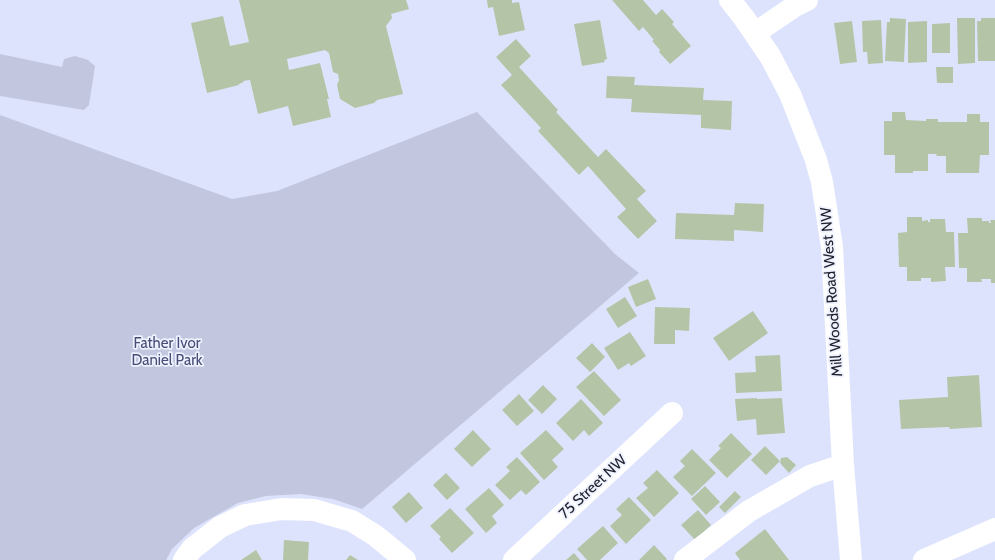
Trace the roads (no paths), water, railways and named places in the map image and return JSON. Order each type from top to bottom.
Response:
[{"type":"street","name":"Mill Woods Road West NW","points":[[730,0],[755,34],[781,76],[790,94],[816,160],[823,188],[832,246],[843,465],[851,560]]},
{"type":"street","points":[[755,34],[795,6],[808,0]]},
{"type":"street","name":"75 Street NW","points":[[514,560],[672,413]]},
{"type":"street","points":[[685,560],[749,511],[810,476],[843,465]]},
{"type":"street","points":[[184,560],[192,549],[220,527],[245,515],[282,509],[314,510],[352,521],[376,536],[404,560]]},
{"type":"street","points":[[924,560],[995,529]]},
{"type":"park label","name":"Father Ivor Daniel Park","points":[[167,352]]}]
